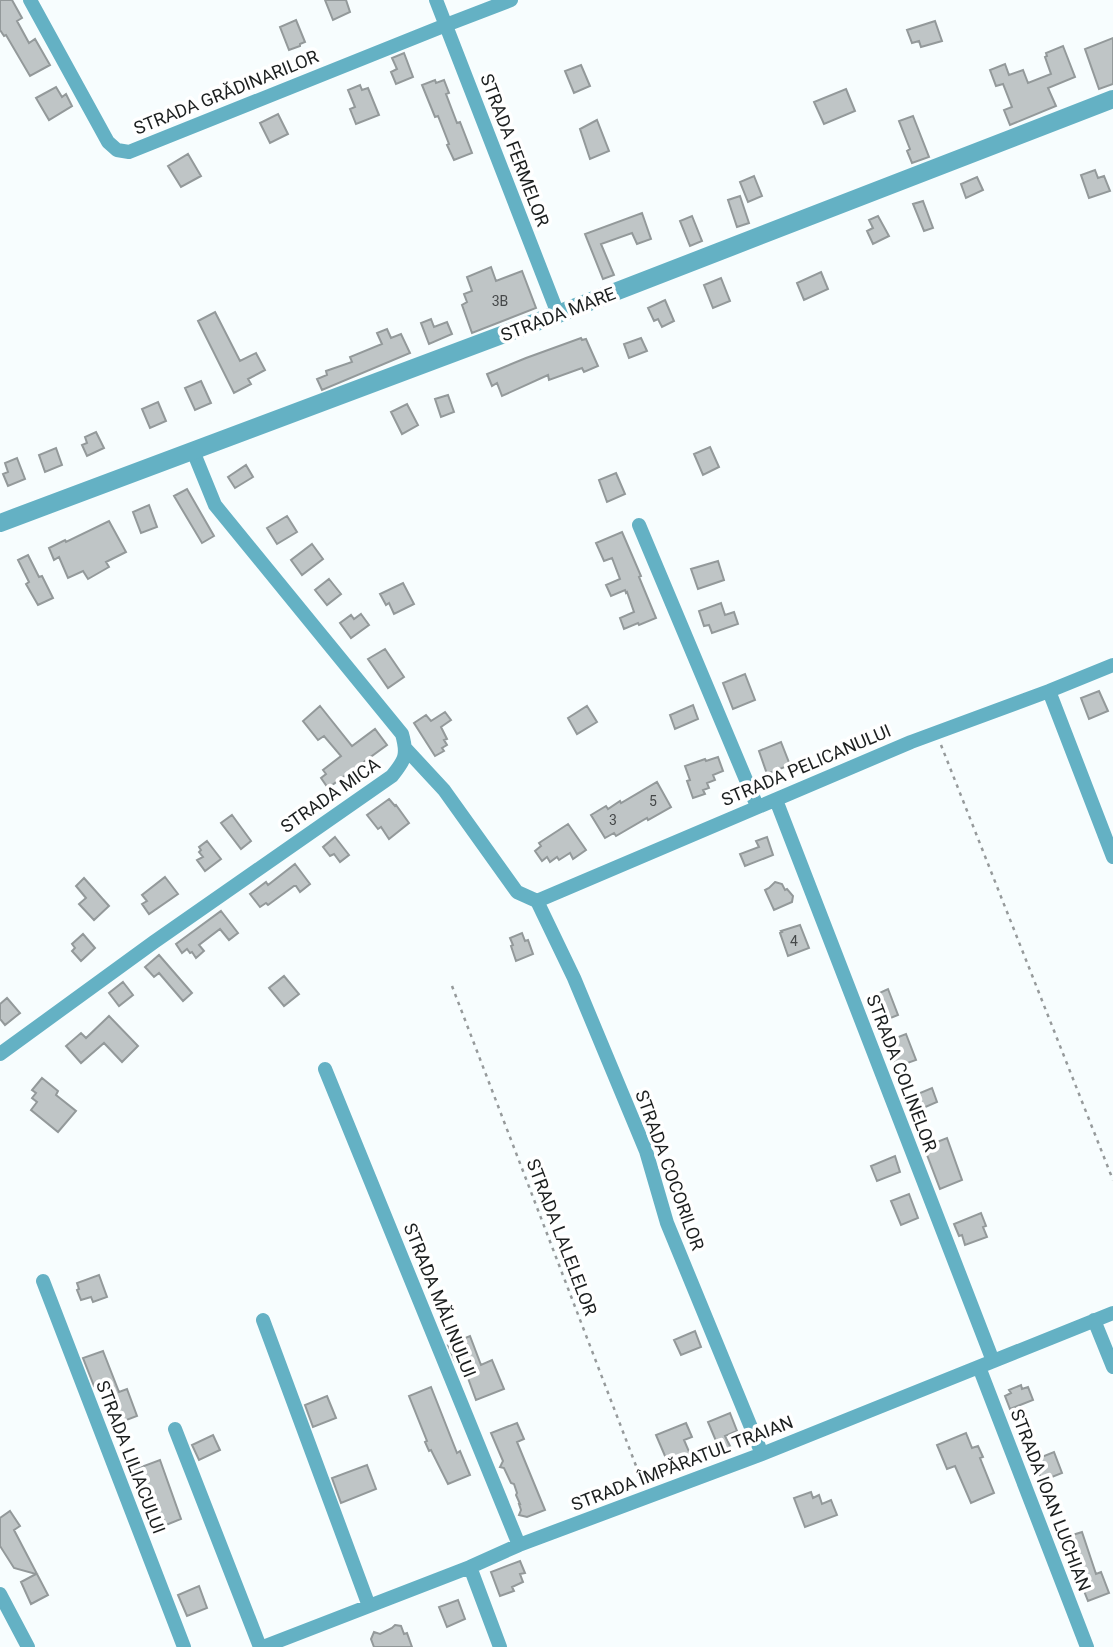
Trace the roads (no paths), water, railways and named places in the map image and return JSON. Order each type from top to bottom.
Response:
[{"type":"street","name":"STRADA GRĂDINARILOR","points":[[30,0],[108,142],[117,150],[130,152],[511,0]]},
{"type":"street","name":"STRADA FERMELOR","points":[[436,0],[558,314]]},
{"type":"street","name":"STRADA MARE","points":[[0,523],[558,314],[1113,99]]},
{"type":"street","points":[[193,451],[215,505],[402,734],[406,749],[444,790],[517,892],[537,901]]},
{"type":"street","points":[[639,525],[757,806]]},
{"type":"street","name":"STRADA PELICANULUI","points":[[537,901],[757,806],[1113,665]]},
{"type":"street","points":[[1049,691],[1113,857]]},
{"type":"street","name":"STRADA MICA","points":[[0,1054],[154,942],[392,776],[403,763],[406,749]]},
{"type":"street","name":"STRADA COLINELOR","points":[[776,800],[986,1364]]},
{"type":"street","name":"STRADA COCORILOR","points":[[537,901],[574,978],[646,1151],[667,1223],[762,1454]]},
{"type":"street","name":"STRADA MĂLINULUI","points":[[325,1069],[519,1545]]},
{"type":"street","name":"STRADA LILIACULUI","points":[[43,1281],[184,1647]]},
{"type":"street","name":"STRADA ÎMPĂRATUL TRAIAN","points":[[262,1647],[470,1567],[519,1545],[762,1454],[1113,1313]]},
{"type":"street","points":[[1094,1320],[1113,1367]]},
{"type":"street","points":[[263,1321],[369,1606]]},
{"type":"street","name":"STRADA IOAN LUCHIAN","points":[[986,1364],[1087,1647]]},
{"type":"street","points":[[175,1429],[262,1647]]},
{"type":"street","points":[[470,1567],[500,1647]]},
{"type":"street","points":[[0,1594],[28,1647]]}]
